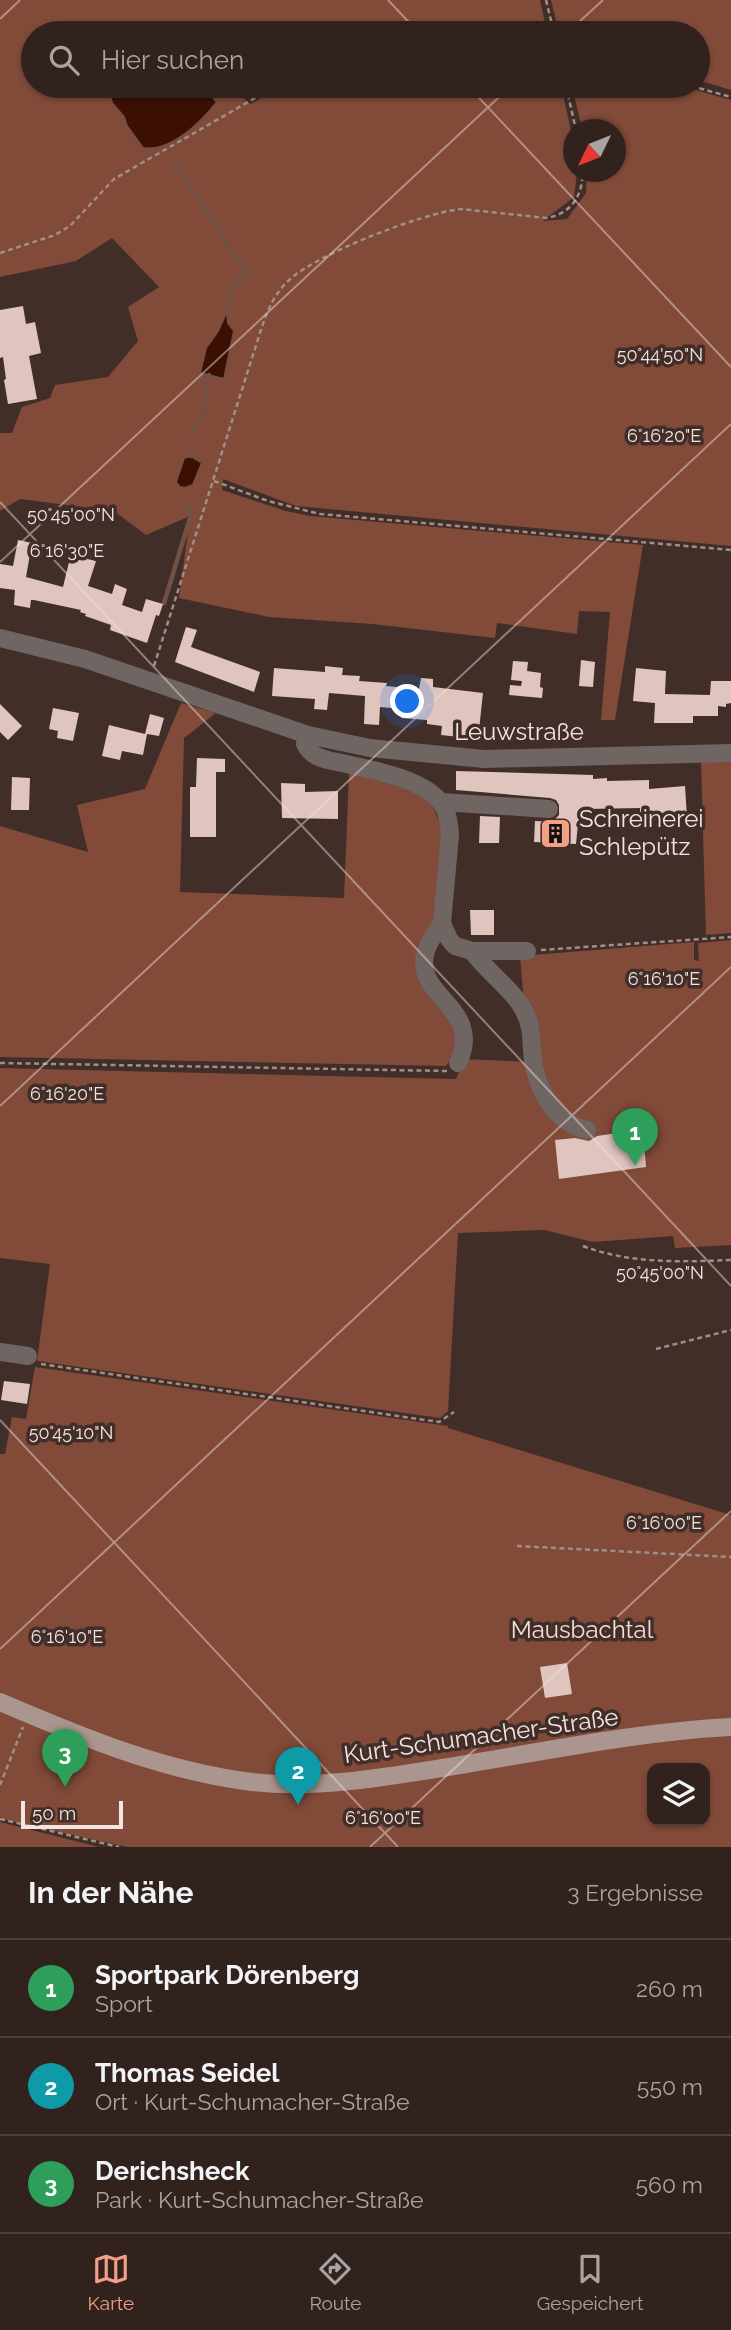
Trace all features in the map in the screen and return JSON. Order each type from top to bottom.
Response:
[{"type":"main road","name":"Kurt-Schumacher-Straße","points":[[0,1702],[115,1750],[203,1773],[253,1782],[362,1780],[641,1737],[731,1727]]},
{"type":"street","name":"Leuwstraße","points":[[0,638],[85,659],[149,679],[308,735],[370,748],[484,759],[731,753]]},
{"type":"street","points":[[308,735],[305,744],[316,756],[410,782],[441,802],[449,821],[450,835],[442,923],[426,949],[424,962],[430,984],[441,998],[453,1007],[461,1022],[464,1045],[458,1063]]},
{"type":"street","points":[[441,802],[549,809]]},
{"type":"street","points":[[442,923],[455,946],[472,951],[527,951]]},
{"type":"street","points":[[472,951],[525,1012],[530,1025],[534,1066],[559,1117],[574,1127],[587,1130]]},
{"type":"street","points":[[0,1352],[28,1356]]},
{"type":"path","points":[[546,0],[551,21]]},
{"type":"path","points":[[710,91],[731,97]]},
{"type":"path","points":[[0,253],[70,226],[114,179],[255,98]]},
{"type":"path","points":[[569,98],[574,119]]},
{"type":"path","points":[[149,679],[265,317],[274,297],[286,282],[329,255],[424,216],[448,210],[547,218],[559,215],[570,209],[583,182]]},
{"type":"path","points":[[214,481],[268,501],[320,514],[731,550]]},
{"type":"path","points":[[527,951],[731,937]]},
{"type":"path","points":[[0,1063],[443,1072],[458,1063]]},
{"type":"path","points":[[583,1246],[608,1256],[684,1262],[731,1260]]},
{"type":"path","points":[[656,1349],[731,1330]]},
{"type":"path","points":[[28,1356],[30,1361],[42,1364],[439,1422],[454,1412]]},
{"type":"path","points":[[517,1546],[731,1557]]},
{"type":"path","points":[[0,1785],[28,1714]]},
{"type":"path","points":[[0,1819],[119,1847]]},
{"type":"green space","points":[[0,0],[540,0],[544,21],[21,21],[21,98],[246,98],[251,104],[261,98],[564,98],[568,119],[563,119],[563,182],[576,182],[574,197],[543,221],[567,219],[586,193],[587,182],[626,182],[626,119],[580,119],[575,98],[710,98],[710,94],[731,100],[731,546],[296,506],[223,479],[222,490],[310,516],[643,545],[615,720],[601,720],[610,612],[579,611],[577,634],[497,623],[495,638],[372,624],[269,617],[179,598],[190,516],[146,535],[114,511],[20,499],[0,511],[0,433],[12,433],[22,407],[50,398],[55,385],[108,377],[138,341],[128,307],[159,287],[112,238],[76,261],[0,277]]},
{"type":"green space","points":[[551,0],[731,0],[731,90],[710,84],[710,21],[556,21]]},
{"type":"green space","points":[[181,703],[216,713],[184,738],[180,892],[344,898],[349,773],[407,788],[431,802],[444,833],[434,927],[419,956],[451,1012],[458,1048],[446,1066],[0,1057],[0,826],[88,852],[77,805],[145,789]]},
{"type":"green space","points":[[731,761],[731,933],[706,935],[701,762]]},
{"type":"green space","points":[[731,940],[731,1245],[675,1248],[673,1236],[593,1242],[544,1230],[458,1233],[448,1411],[440,1418],[37,1361],[50,1264],[0,1258],[0,1068],[456,1079],[464,1059],[529,1062],[520,956],[694,942],[694,960],[699,961],[698,943]]},
{"type":"green space","name":"Mausbachtal","points":[[35,1367],[448,1426],[731,1515],[731,1847],[127,1847],[2,1819],[0,1454],[5,1454],[12,1417],[26,1419]]},
{"type":"green space","points":[[0,1822],[99,1847],[0,1847]]},
{"type":"shaded area","points":[[111,98],[214,98],[217,102],[194,127],[174,141],[154,148],[143,148]]},
{"type":"shaded area","points":[[227,311],[228,323],[234,331],[224,379],[200,373],[206,348]]},
{"type":"shaded area","points":[[191,456],[202,463],[193,485],[180,487],[176,482],[184,458]]},
{"type":"building","points":[[23,306],[26,324],[35,322],[41,353],[29,356],[37,399],[8,404],[3,357],[0,358],[0,310]]},
{"type":"building","points":[[18,540],[32,543],[26,577],[63,587],[70,558],[83,558],[96,561],[88,586],[112,594],[115,584],[127,589],[122,605],[142,612],[146,599],[163,604],[159,616],[156,615],[147,643],[110,630],[111,625],[85,616],[81,610],[34,600],[31,600],[30,608],[14,605],[15,590],[0,588],[0,564],[13,566]]},
{"type":"building","points":[[186,627],[197,630],[191,647],[260,672],[254,692],[175,662]]},
{"type":"building","points":[[581,660],[595,662],[593,687],[579,686]]},
{"type":"building","points":[[513,661],[528,662],[527,671],[541,673],[542,698],[509,695],[510,685],[521,686],[522,681],[511,680]]},
{"type":"building","points":[[325,666],[343,668],[342,675],[360,676],[359,681],[387,683],[386,686],[419,689],[421,678],[433,679],[433,687],[483,693],[478,739],[441,735],[442,726],[427,724],[427,720],[401,718],[402,709],[380,707],[379,725],[364,724],[365,696],[329,693],[327,710],[314,709],[315,699],[272,696],[274,668],[325,672]]},
{"type":"building","points":[[636,668],[666,671],[665,694],[710,695],[711,681],[731,681],[731,703],[726,704],[726,707],[718,706],[718,716],[693,716],[693,723],[654,723],[655,703],[633,701]]},
{"type":"building","points":[[0,704],[22,726],[8,740],[0,732]]},
{"type":"building","points":[[53,708],[79,713],[73,741],[57,738],[58,731],[49,729]]},
{"type":"building","points":[[150,714],[164,718],[159,736],[147,734],[143,755],[122,751],[120,760],[102,756],[109,725],[145,734]]},
{"type":"building","points":[[197,758],[225,759],[225,772],[216,772],[216,837],[190,837],[190,787],[196,787]]},
{"type":"building","points":[[456,771],[593,775],[593,779],[607,778],[607,781],[649,780],[649,789],[685,786],[687,818],[651,820],[651,826],[640,826],[640,808],[587,809],[583,825],[578,824],[576,844],[534,842],[535,821],[552,822],[559,815],[556,800],[456,790]]},
{"type":"building","points":[[12,777],[30,778],[29,810],[11,810]]},
{"type":"building","points":[[281,783],[305,784],[305,792],[338,791],[338,819],[282,818]]},
{"type":"building","points":[[480,816],[500,817],[499,843],[479,843]]},
{"type":"building","points":[[470,910],[494,910],[494,935],[471,935]]},
{"type":"building","points":[[643,1129],[646,1167],[559,1179],[555,1140],[575,1138],[589,1141],[597,1136]]},
{"type":"building","points":[[4,1381],[30,1384],[27,1404],[1,1400]]},
{"type":"building","points":[[567,1663],[572,1694],[545,1698],[540,1667]]},
{"type":"waterway","points":[[173,160],[247,274],[232,290],[227,311]]},
{"type":"waterway","points":[[192,439],[192,431],[204,413],[209,375]]},
{"type":"waterway","points":[[191,451],[191,456]]},
{"type":"waterway","points":[[164,603],[192,511],[186,504]]},
{"type":"place","name":"Schreinerei Schlepütz","points":[[556,833]]},
{"type":"place","name":"Sportpark Dörenberg","points":[[635,1166]]},
{"type":"place","name":"Derichsheck","points":[[65,1787]]},
{"type":"place","name":"Thomas Seidel","points":[[298,1805]]}]
